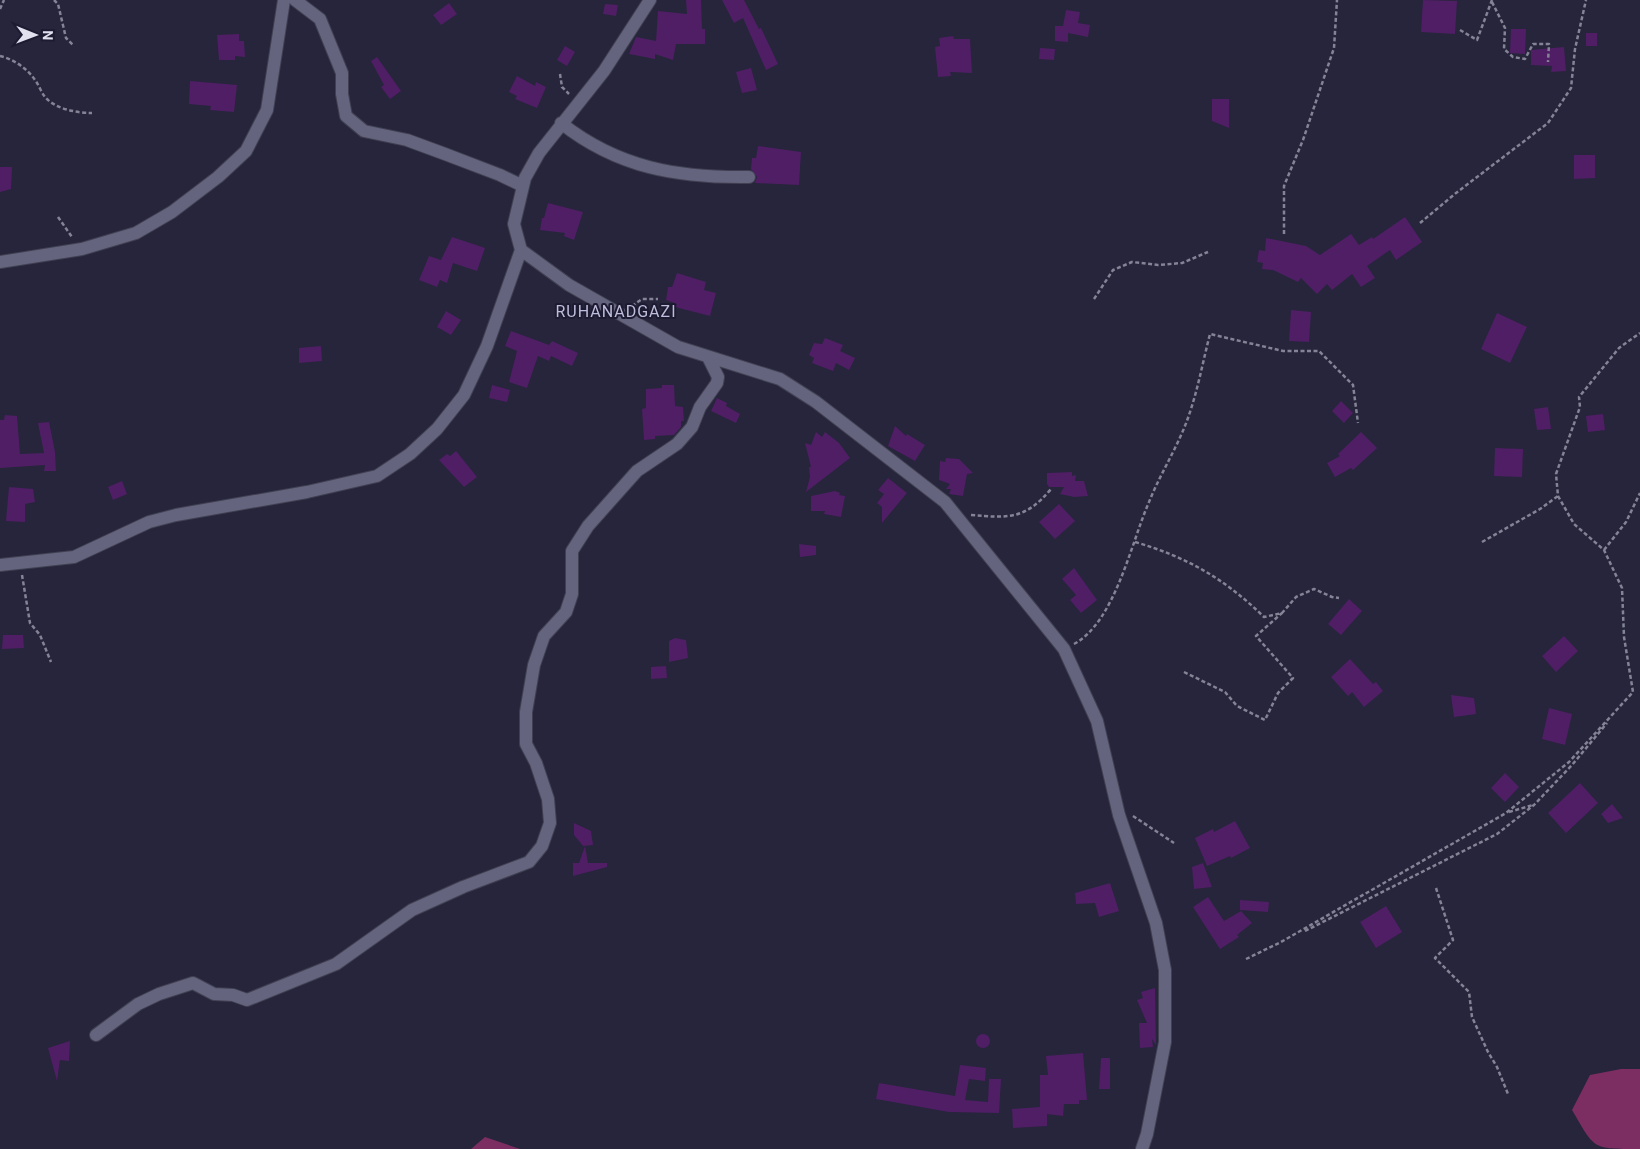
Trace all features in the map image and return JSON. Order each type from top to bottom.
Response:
[{"type":"street","points":[[0,262],[79,249],[136,233],[172,212],[218,177],[246,151],[267,110],[284,0]]},
{"type":"street","points":[[295,0],[320,19],[342,73],[342,94],[346,116],[364,131],[390,136],[445,154],[491,171],[523,186]]},
{"type":"street","points":[[0,565],[74,557],[149,522],[176,514],[307,492],[377,476],[410,454],[430,435],[464,395],[487,346],[521,250],[514,224],[525,178],[539,153],[561,123],[604,71],[650,0]]},
{"type":"street","points":[[561,123],[583,141],[629,162],[693,176],[749,177]]},
{"type":"street","points":[[521,250],[569,286],[678,347],[780,380],[796,390],[945,502],[1064,649],[1098,721],[1116,802],[1156,923],[1165,970],[1165,1042],[1147,1134],[1142,1149]]},
{"type":"street","points":[[96,1035],[138,1004],[158,994],[193,983],[214,994],[233,995],[246,1000],[297,980],[336,964],[361,948],[385,928],[436,897],[529,862],[542,846],[550,823],[544,786],[536,763],[526,744],[526,712],[534,665],[544,636],[566,612],[572,594],[572,551],[588,526],[637,471],[677,444],[692,427],[700,407],[717,383],[718,377],[708,357]]},
{"type":"path","points":[[0,9],[4,0]]},
{"type":"path","points":[[54,0],[58,4],[66,38],[74,46]]},
{"type":"path","points":[[1284,234],[1284,186],[1303,140],[1334,48],[1337,0]]},
{"type":"path","points":[[1420,223],[1548,123],[1571,88],[1575,49],[1586,0]]},
{"type":"path","points":[[1460,30],[1477,40],[1492,1]]},
{"type":"path","points":[[1492,1],[1504,28],[1504,49],[1513,57],[1525,59],[1533,44],[1550,44],[1548,62]]},
{"type":"path","points":[[0,56],[20,65],[34,78],[46,98],[63,108],[80,113],[92,113]]},
{"type":"path","points":[[560,74],[562,87],[577,102]]},
{"type":"path","points":[[58,217],[79,249]]},
{"type":"path","points":[[1094,299],[1113,270],[1132,262],[1158,265],[1182,262],[1208,252]]},
{"type":"path","points":[[613,310],[624,312],[642,299],[658,299]]},
{"type":"path","points":[[1246,959],[1498,834],[1534,805],[1572,766],[1633,692],[1624,637],[1622,588],[1604,550],[1574,524],[1558,496],[1556,474],[1580,407],[1579,397],[1619,348],[1640,332]]},
{"type":"path","points":[[1064,649],[1087,637],[1103,614],[1122,578],[1148,502],[1189,416],[1210,334],[1283,351],[1319,351],[1353,385],[1358,423]]},
{"type":"path","points":[[955,514],[1006,518],[1037,506],[1051,489]]},
{"type":"path","points":[[1604,550],[1626,522],[1640,493]]},
{"type":"path","points":[[1482,542],[1540,509],[1558,496]]},
{"type":"path","points":[[1135,542],[1157,548],[1199,566],[1239,592],[1264,617],[1282,613]]},
{"type":"path","points":[[21,563],[30,623],[40,634],[51,662]]},
{"type":"path","points":[[1184,672],[1225,692],[1237,706],[1265,720],[1278,693],[1294,678],[1256,636],[1282,613],[1296,597],[1314,589],[1332,598],[1339,598]]},
{"type":"path","points":[[1281,942],[1506,813],[1569,762],[1633,692]]},
{"type":"path","points":[[1116,802],[1144,825],[1174,843]]},
{"type":"path","points":[[1506,813],[1534,805]]},
{"type":"path","points":[[1436,888],[1453,940],[1435,958],[1468,992],[1472,1017],[1488,1052],[1498,1067],[1508,1094]]},
{"type":"shaded area","points":[[1621,1069],[1640,1069],[1640,1149],[1603,1147],[1596,1144],[1585,1133],[1572,1110],[1590,1075]]},
{"type":"shaded area","points":[[485,1137],[520,1149],[471,1149]]},
{"type":"building","points":[[686,0],[701,0],[702,29],[705,29],[705,44],[676,44],[673,60],[655,54],[655,59],[629,54],[636,37],[656,41],[658,11],[687,14]]},
{"type":"building","points":[[722,0],[744,0],[759,29],[761,28],[778,64],[766,70],[743,18],[734,23]]},
{"type":"building","points":[[1423,0],[1457,1],[1455,34],[1421,32]]},
{"type":"building","points":[[449,3],[457,14],[441,25],[433,15]]},
{"type":"building","points":[[605,4],[618,5],[616,16],[603,14]]},
{"type":"building","points":[[1066,10],[1080,12],[1078,23],[1090,25],[1088,37],[1068,33],[1068,42],[1055,41],[1055,26],[1063,26]]},
{"type":"building","points":[[1511,29],[1526,29],[1525,54],[1510,53]]},
{"type":"building","points":[[1586,33],[1597,33],[1597,46],[1586,46]]},
{"type":"building","points":[[239,34],[239,41],[244,41],[245,57],[235,56],[235,60],[219,60],[217,35]]},
{"type":"building","points":[[953,36],[954,39],[970,39],[972,73],[950,72],[951,76],[938,77],[935,47],[940,46],[939,38]]},
{"type":"building","points":[[565,46],[575,52],[567,66],[557,60]]},
{"type":"building","points":[[1564,47],[1566,71],[1551,72],[1552,66],[1531,65],[1531,50]]},
{"type":"building","points":[[1040,48],[1055,49],[1054,60],[1039,59]]},
{"type":"building","points":[[377,57],[401,91],[390,99],[381,87],[384,85],[371,61]]},
{"type":"building","points":[[751,68],[757,90],[742,93],[736,72]]},
{"type":"building","points":[[517,76],[535,86],[536,82],[546,87],[537,108],[515,99],[517,96],[509,92]]},
{"type":"building","points":[[190,81],[237,85],[234,112],[210,110],[211,106],[189,104]]},
{"type":"building","points":[[1212,99],[1229,99],[1229,128],[1212,121]]},
{"type":"building","points":[[758,146],[801,152],[799,185],[755,183],[757,177],[751,169],[752,158],[756,158]]},
{"type":"building","points":[[1574,155],[1595,155],[1595,178],[1574,179]]},
{"type":"building","points":[[0,167],[12,167],[11,189],[0,192]]},
{"type":"building","points":[[548,203],[583,212],[574,240],[564,236],[565,233],[540,230]]},
{"type":"building","points":[[1405,217],[1422,242],[1396,260],[1390,250],[1367,266],[1375,278],[1361,287],[1352,274],[1332,290],[1327,284],[1317,294],[1301,278],[1298,282],[1273,270],[1262,269],[1263,263],[1257,262],[1259,250],[1265,251],[1266,238],[1306,246],[1320,255],[1351,234],[1359,245],[1372,237],[1373,239]]},
{"type":"building","points":[[452,237],[485,248],[477,271],[453,263],[447,283],[440,280],[437,287],[419,280],[429,256],[441,260]]},
{"type":"building","points":[[677,273],[706,282],[704,290],[716,293],[710,316],[675,307],[677,304],[666,300],[668,287],[672,287]]},
{"type":"building","points":[[1291,310],[1311,312],[1309,342],[1289,341]]},
{"type":"building","points":[[446,311],[461,320],[451,335],[437,327]]},
{"type":"building","points":[[1497,313],[1527,327],[1510,363],[1481,349]]},
{"type":"building","points":[[511,331],[549,345],[552,341],[578,353],[572,366],[551,356],[549,361],[538,356],[527,388],[509,382],[517,351],[505,346]]},
{"type":"building","points":[[825,338],[843,345],[840,351],[855,358],[849,370],[836,363],[833,371],[812,363],[814,358],[809,355],[814,343],[822,344]]},
{"type":"building","points":[[321,346],[322,361],[299,363],[299,348]]},
{"type":"building","points":[[492,385],[510,390],[507,402],[489,398]]},
{"type":"building","points":[[662,385],[674,385],[675,406],[683,407],[684,421],[681,421],[681,427],[674,435],[655,436],[655,439],[644,440],[642,409],[646,408],[646,389],[662,388]]},
{"type":"building","points":[[717,398],[727,403],[726,406],[740,414],[736,423],[711,411]]},
{"type":"building","points":[[1341,401],[1353,413],[1344,423],[1332,411]]},
{"type":"building","points":[[1548,407],[1551,429],[1537,430],[1534,409]]},
{"type":"building","points":[[1603,414],[1605,430],[1588,432],[1586,416]]},
{"type":"building","points":[[5,415],[17,416],[20,454],[44,453],[38,423],[49,422],[55,452],[56,471],[44,471],[45,465],[0,468],[0,420],[4,420]]},
{"type":"building","points":[[895,426],[906,436],[907,434],[925,445],[915,461],[888,446]]},
{"type":"building","points":[[816,432],[822,437],[825,432],[839,443],[850,458],[806,492],[810,477],[809,467],[811,467],[805,443],[811,445]]},
{"type":"building","points":[[1361,432],[1377,448],[1353,470],[1351,468],[1335,477],[1327,463],[1340,456],[1338,454]]},
{"type":"building","points":[[1495,448],[1523,449],[1522,477],[1494,476]]},
{"type":"building","points":[[456,451],[477,477],[464,487],[439,460],[447,454],[450,456]]},
{"type":"building","points":[[946,458],[959,459],[973,473],[967,474],[963,496],[949,494],[951,489],[946,489],[950,484],[939,480],[940,461],[945,462]]},
{"type":"building","points":[[1072,472],[1072,476],[1076,475],[1075,481],[1084,481],[1088,496],[1074,497],[1060,494],[1064,487],[1049,487],[1047,484],[1047,473]]},
{"type":"building","points":[[888,478],[907,493],[882,523],[882,507],[877,503],[884,494],[878,490]]},
{"type":"building","points":[[122,481],[127,494],[113,500],[108,487]]},
{"type":"building","points":[[9,487],[33,489],[35,502],[25,504],[25,522],[6,521]]},
{"type":"building","points":[[835,491],[840,493],[839,495],[845,496],[841,517],[824,514],[825,511],[811,511],[811,496]]},
{"type":"building","points":[[1059,504],[1075,521],[1055,539],[1039,522]]},
{"type":"building","points":[[799,544],[816,546],[816,555],[800,557]]},
{"type":"building","points":[[1074,568],[1097,600],[1081,613],[1070,600],[1076,595],[1062,579]]},
{"type":"building","points":[[1349,599],[1362,611],[1341,635],[1328,624]]},
{"type":"building","points":[[3,635],[23,635],[24,648],[2,649]]},
{"type":"building","points":[[1564,636],[1578,651],[1556,672],[1542,656]]},
{"type":"building","points":[[675,638],[686,640],[688,658],[669,662],[669,641]]},
{"type":"building","points":[[1350,659],[1373,684],[1376,682],[1383,691],[1364,707],[1352,692],[1348,696],[1331,677]]},
{"type":"building","points":[[666,666],[667,678],[651,679],[651,667]]},
{"type":"building","points":[[1451,695],[1474,698],[1476,714],[1454,717]]},
{"type":"building","points":[[1549,708],[1572,714],[1565,745],[1542,739]]},
{"type":"building","points":[[1505,773],[1519,787],[1505,802],[1491,788]]},
{"type":"building","points":[[1580,783],[1598,803],[1566,833],[1548,813]]},
{"type":"building","points":[[1612,804],[1623,818],[1608,823],[1601,814]]},
{"type":"building","points":[[1235,821],[1250,848],[1231,858],[1230,856],[1207,866],[1195,838],[1213,829],[1214,832]]},
{"type":"building","points":[[574,823],[591,831],[593,845],[583,846],[574,835]]},
{"type":"building","points":[[585,846],[588,863],[607,863],[607,867],[573,876],[573,863],[579,863]]},
{"type":"building","points":[[1203,863],[1212,887],[1194,889],[1192,867]]},
{"type":"building","points":[[1110,883],[1119,911],[1099,917],[1095,903],[1076,904],[1075,893]]},
{"type":"building","points":[[1208,897],[1224,921],[1241,911],[1252,923],[1237,935],[1239,937],[1220,949],[1193,907]]},
{"type":"building","points":[[1240,900],[1269,902],[1268,912],[1240,910]]},
{"type":"building","points":[[1386,906],[1402,932],[1376,948],[1360,922]]},
{"type":"building","points":[[1155,988],[1156,1045],[1152,1039],[1153,1047],[1140,1048],[1139,1023],[1147,1023],[1137,1000],[1143,998],[1141,992]]},
{"type":"building","points":[[980,1034],[986,1034],[990,1041],[986,1048],[980,1048],[976,1044],[976,1038]]},
{"type":"building","points":[[70,1041],[69,1061],[60,1060],[57,1081],[48,1048]]},
{"type":"building","points":[[1083,1053],[1087,1100],[1079,1100],[1079,1104],[1064,1104],[1063,1116],[1047,1114],[1047,1126],[1013,1128],[1012,1109],[1040,1107],[1040,1075],[1048,1075],[1046,1056]]},
{"type":"building","points":[[1101,1058],[1110,1058],[1110,1089],[1099,1089]]},
{"type":"building","points":[[960,1065],[986,1068],[985,1081],[969,1079],[965,1100],[988,1102],[989,1079],[1001,1079],[999,1113],[949,1112],[876,1099],[879,1083],[955,1096]]},
{"type":"district","name":"RUHANADGAZI","points":[[616,311]]}]
